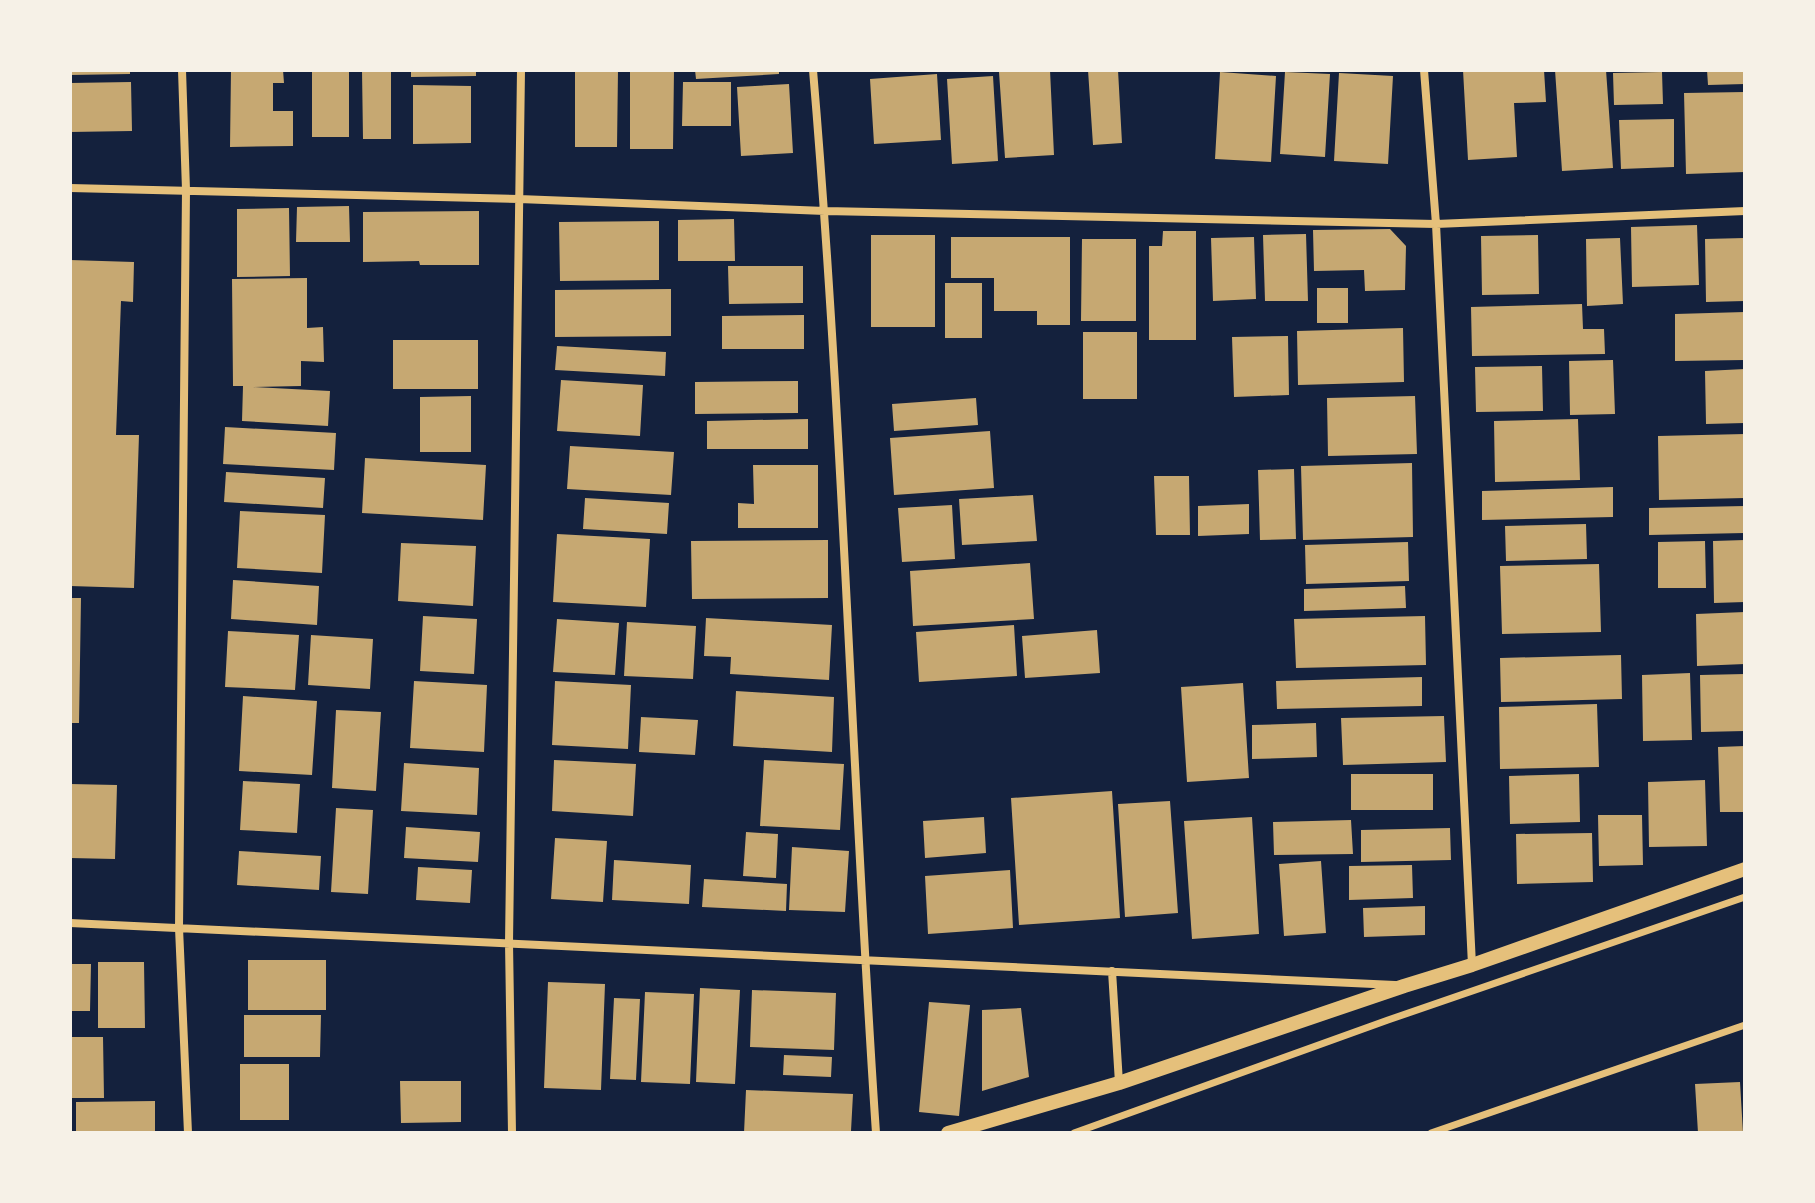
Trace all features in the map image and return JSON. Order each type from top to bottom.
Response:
[{"type":"street","points":[[182,70],[186,190],[179,928],[188,1133]]},
{"type":"street","points":[[512,1133],[509,943],[521,70]]},
{"type":"street","points":[[813,70],[825,211],[876,1133]]},
{"type":"street","points":[[1424,70],[1436,224],[1472,965]]},
{"type":"street","points":[[70,188],[519,199],[825,211],[1436,224],[1745,211]]},
{"type":"street","points":[[948,1133],[1119,1083],[1472,965],[1745,869]]},
{"type":"street","points":[[1074,1133],[1388,1020],[1745,897]]},
{"type":"street","points":[[70,923],[1404,986]]},
{"type":"street","points":[[1112,971],[1119,1083]]},
{"type":"street","points":[[1431,1133],[1745,1025]]},
{"type":"building","points":[[70,70],[130,70],[130,74],[70,75]]},
{"type":"building","points":[[231,70],[283,70],[284,83],[273,83],[273,111],[293,111],[293,146],[230,147]]},
{"type":"building","points":[[312,70],[349,70],[349,137],[312,137]]},
{"type":"building","points":[[362,70],[391,70],[391,139],[363,139]]},
{"type":"building","points":[[411,70],[476,70],[476,76],[411,77]]},
{"type":"building","points":[[575,70],[618,70],[617,147],[575,147]]},
{"type":"building","points":[[630,70],[674,70],[673,149],[630,149]]},
{"type":"building","points":[[695,70],[779,70],[779,74],[696,79]]},
{"type":"building","points":[[1050,70],[1054,155],[1005,158],[999,72]]},
{"type":"building","points":[[1088,70],[1118,70],[1122,143],[1093,145]]},
{"type":"building","points":[[1463,70],[1544,70],[1546,102],[1514,103],[1517,157],[1468,160]]},
{"type":"building","points":[[1555,70],[1606,70],[1613,168],[1562,171]]},
{"type":"building","points":[[1707,70],[1745,70],[1745,84],[1708,85]]},
{"type":"building","points":[[1220,72],[1276,76],[1271,162],[1215,159]]},
{"type":"building","points":[[1285,72],[1330,74],[1325,157],[1280,154]]},
{"type":"building","points":[[1662,72],[1663,104],[1614,105],[1613,73]]},
{"type":"building","points":[[1339,73],[1393,76],[1388,164],[1334,161]]},
{"type":"building","points":[[937,74],[941,140],[874,144],[870,79]]},
{"type":"building","points":[[993,76],[998,161],[952,164],[947,79]]},
{"type":"building","points":[[131,82],[132,131],[70,132],[70,83]]},
{"type":"building","points":[[683,82],[731,82],[731,126],[682,126]]},
{"type":"building","points":[[789,84],[793,153],[741,156],[737,87]]},
{"type":"building","points":[[413,85],[471,86],[471,143],[413,144]]},
{"type":"building","points":[[1745,92],[1745,172],[1686,174],[1684,93]]},
{"type":"building","points":[[1674,119],[1674,167],[1621,169],[1619,120]]},
{"type":"building","points":[[349,206],[350,242],[296,242],[297,207]]},
{"type":"building","points":[[289,208],[290,276],[237,277],[237,209]]},
{"type":"building","points":[[479,211],[479,265],[420,265],[419,261],[363,262],[363,212]]},
{"type":"building","points":[[734,219],[735,261],[678,261],[678,220]]},
{"type":"building","points":[[659,221],[659,280],[560,281],[559,222]]},
{"type":"building","points":[[1697,225],[1699,285],[1632,287],[1631,227]]},
{"type":"building","points":[[1390,229],[1406,246],[1405,290],[1365,291],[1364,270],[1314,271],[1313,230]]},
{"type":"building","points":[[1163,231],[1196,231],[1196,340],[1149,340],[1149,246],[1162,246]]},
{"type":"building","points":[[1306,234],[1308,301],[1265,301],[1263,235]]},
{"type":"building","points":[[871,235],[935,235],[935,327],[871,327]]},
{"type":"building","points":[[1538,235],[1539,294],[1482,295],[1481,236]]},
{"type":"building","points":[[951,237],[1070,237],[1070,325],[1037,325],[1037,311],[994,311],[994,278],[951,278]]},
{"type":"building","points":[[1254,237],[1256,299],[1213,301],[1211,238]]},
{"type":"building","points":[[1620,238],[1623,304],[1587,306],[1586,239]]},
{"type":"building","points":[[1745,238],[1745,301],[1706,302],[1705,239]]},
{"type":"building","points":[[1082,239],[1136,239],[1136,321],[1081,321]]},
{"type":"building","points":[[70,260],[134,262],[133,302],[121,301],[116,435],[139,435],[134,588],[70,586]]},
{"type":"building","points":[[728,266],[803,266],[803,303],[729,304]]},
{"type":"building","points":[[307,278],[307,328],[323,327],[324,362],[301,361],[301,386],[253,387],[330,391],[328,426],[242,421],[243,386],[233,386],[232,279]]},
{"type":"building","points":[[945,283],[982,283],[982,338],[945,338]]},
{"type":"building","points":[[1317,288],[1348,288],[1348,323],[1317,323]]},
{"type":"building","points":[[671,289],[671,336],[555,337],[555,290]]},
{"type":"building","points":[[1582,304],[1583,329],[1604,329],[1605,354],[1472,356],[1471,307]]},
{"type":"building","points":[[1745,312],[1745,360],[1675,361],[1675,314]]},
{"type":"building","points":[[804,315],[804,349],[722,349],[722,316]]},
{"type":"building","points":[[1403,328],[1404,382],[1298,385],[1297,331]]},
{"type":"building","points":[[1083,332],[1137,332],[1137,399],[1083,399]]},
{"type":"building","points":[[1288,336],[1289,395],[1234,397],[1232,337]]},
{"type":"building","points":[[393,340],[478,340],[478,389],[393,389]]},
{"type":"building","points":[[557,346],[666,352],[665,376],[555,370]]},
{"type":"building","points":[[1613,360],[1615,414],[1570,415],[1569,361]]},
{"type":"building","points":[[1542,366],[1543,411],[1476,412],[1475,367]]},
{"type":"building","points":[[1745,369],[1745,423],[1706,424],[1705,371]]},
{"type":"building","points":[[561,380],[643,385],[640,436],[557,431]]},
{"type":"building","points":[[798,381],[798,413],[695,414],[695,382]]},
{"type":"building","points":[[471,396],[471,452],[420,452],[420,397]]},
{"type":"building","points":[[1415,396],[1417,454],[1328,456],[1327,398]]},
{"type":"building","points":[[976,398],[978,425],[894,431],[892,404]]},
{"type":"building","points":[[808,419],[808,449],[707,449],[707,421]]},
{"type":"building","points":[[1578,419],[1580,480],[1495,482],[1494,421]]},
{"type":"building","points":[[225,427],[336,433],[334,470],[223,464]]},
{"type":"building","points":[[990,431],[994,488],[894,495],[890,438]]},
{"type":"building","points":[[1745,434],[1745,498],[1659,500],[1658,436]]},
{"type":"building","points":[[570,446],[674,452],[671,495],[567,489]]},
{"type":"building","points":[[365,458],[486,465],[483,520],[362,513]]},
{"type":"building","points":[[1412,463],[1413,537],[1303,540],[1301,466]]},
{"type":"building","points":[[753,465],[818,465],[818,528],[738,528],[738,503],[754,504]]},
{"type":"building","points":[[1294,469],[1296,539],[1260,540],[1258,470]]},
{"type":"building","points":[[226,472],[325,478],[323,508],[224,502]]},
{"type":"building","points":[[1154,476],[1189,476],[1190,535],[1156,535]]},
{"type":"building","points":[[1613,487],[1613,517],[1482,520],[1482,491]]},
{"type":"building","points":[[1033,495],[1037,541],[962,545],[959,499]]},
{"type":"building","points":[[585,498],[669,503],[667,534],[583,529]]},
{"type":"building","points":[[1249,504],[1249,534],[1198,536],[1198,506]]},
{"type":"building","points":[[952,505],[955,559],[902,562],[898,508]]},
{"type":"building","points":[[1745,506],[1745,533],[1649,535],[1649,508]]},
{"type":"building","points":[[240,511],[325,515],[322,573],[237,568]]},
{"type":"building","points":[[1586,524],[1587,559],[1506,561],[1505,526]]},
{"type":"building","points":[[557,534],[650,539],[646,607],[553,602]]},
{"type":"building","points":[[828,540],[828,598],[692,599],[691,541]]},
{"type":"building","points":[[1745,540],[1745,602],[1714,603],[1713,541]]},
{"type":"building","points":[[1705,541],[1706,588],[1658,588],[1658,542]]},
{"type":"building","points":[[1408,542],[1409,581],[1306,584],[1305,545]]},
{"type":"building","points":[[401,543],[476,546],[473,606],[398,601]]},
{"type":"building","points":[[1030,563],[1034,619],[913,626],[910,571]]},
{"type":"building","points":[[1599,564],[1601,632],[1502,634],[1500,566]]},
{"type":"building","points":[[233,580],[319,586],[317,625],[231,619]]},
{"type":"building","points":[[1405,586],[1406,608],[1304,611],[1304,589]]},
{"type":"building","points":[[70,598],[81,598],[79,723],[70,723]]},
{"type":"building","points":[[1745,612],[1745,664],[1697,666],[1696,614]]},
{"type":"building","points":[[423,616],[477,619],[474,674],[420,671]]},
{"type":"building","points":[[1425,616],[1426,665],[1296,668],[1294,619]]},
{"type":"building","points":[[706,618],[832,625],[829,680],[730,674],[731,657],[704,656]]},
{"type":"building","points":[[557,619],[619,623],[615,675],[553,672]]},
{"type":"building","points":[[627,622],[696,626],[693,679],[624,676]]},
{"type":"building","points":[[1014,625],[1017,676],[919,682],[916,632]]},
{"type":"building","points":[[1097,630],[1100,673],[1025,678],[1022,636]]},
{"type":"building","points":[[228,631],[299,635],[295,690],[225,687]]},
{"type":"building","points":[[311,635],[373,639],[370,689],[308,685]]},
{"type":"building","points":[[1621,655],[1622,699],[1501,702],[1500,658]]},
{"type":"building","points":[[1690,673],[1692,740],[1643,741],[1642,675]]},
{"type":"building","points":[[1745,674],[1745,731],[1701,732],[1700,675]]},
{"type":"building","points":[[1422,677],[1422,706],[1277,709],[1276,681]]},
{"type":"building","points":[[414,681],[487,685],[484,752],[410,748]]},
{"type":"building","points":[[555,681],[631,685],[628,749],[552,745]]},
{"type":"building","points":[[1243,683],[1249,778],[1187,782],[1181,687]]},
{"type":"building","points":[[736,691],[834,697],[832,752],[733,746]]},
{"type":"building","points":[[243,696],[317,701],[312,775],[239,771]]},
{"type":"building","points":[[1597,704],[1599,767],[1500,769],[1499,707]]},
{"type":"building","points":[[336,710],[381,712],[376,791],[332,788]]},
{"type":"building","points":[[1444,716],[1446,762],[1343,765],[1341,718]]},
{"type":"building","points":[[641,717],[698,720],[695,755],[639,752]]},
{"type":"building","points":[[1316,723],[1317,757],[1252,759],[1252,725]]},
{"type":"building","points":[[1745,746],[1745,812],[1720,812],[1718,747]]},
{"type":"building","points":[[554,760],[636,764],[633,816],[552,811]]},
{"type":"building","points":[[764,760],[844,764],[840,830],[760,826]]},
{"type":"building","points":[[404,763],[479,768],[477,815],[401,811]]},
{"type":"building","points":[[1351,774],[1433,774],[1433,810],[1351,810]]},
{"type":"building","points":[[1579,774],[1580,822],[1510,824],[1509,776]]},
{"type":"building","points":[[1705,780],[1707,846],[1649,847],[1648,782]]},
{"type":"building","points":[[243,781],[300,784],[297,833],[240,830]]},
{"type":"building","points":[[70,784],[117,785],[115,859],[70,858]]},
{"type":"building","points":[[1112,791],[1120,918],[1019,925],[1011,798]]},
{"type":"building","points":[[1170,801],[1178,913],[1125,917],[1118,804]]},
{"type":"building","points":[[336,808],[373,810],[368,894],[331,892]]},
{"type":"building","points":[[1598,815],[1642,815],[1643,865],[1599,866]]},
{"type":"building","points":[[984,817],[986,853],[925,858],[923,821]]},
{"type":"building","points":[[1252,817],[1259,934],[1192,939],[1184,821]]},
{"type":"building","points":[[1351,820],[1353,854],[1274,855],[1273,822]]},
{"type":"building","points":[[406,827],[480,832],[478,862],[404,858]]},
{"type":"building","points":[[1450,828],[1451,860],[1361,862],[1361,830]]},
{"type":"building","points":[[746,832],[778,834],[776,878],[743,876]]},
{"type":"building","points":[[1592,833],[1593,882],[1517,884],[1516,834]]},
{"type":"building","points":[[555,838],[607,841],[603,902],[551,899]]},
{"type":"building","points":[[792,847],[849,851],[845,912],[789,910]]},
{"type":"building","points":[[239,851],[321,856],[319,890],[237,885]]},
{"type":"building","points":[[614,860],[691,865],[689,904],[612,900]]},
{"type":"building","points":[[1321,861],[1326,933],[1284,936],[1279,864]]},
{"type":"building","points":[[1412,865],[1413,898],[1349,900],[1349,866]]},
{"type":"building","points":[[418,867],[472,870],[470,903],[416,900]]},
{"type":"building","points":[[1010,870],[1013,928],[928,934],[925,876]]},
{"type":"building","points":[[704,879],[787,884],[786,911],[702,907]]},
{"type":"building","points":[[1425,906],[1425,935],[1364,937],[1363,908]]},
{"type":"building","points":[[248,960],[326,960],[326,1010],[248,1010]]},
{"type":"building","points":[[98,962],[144,962],[145,1028],[98,1028]]},
{"type":"building","points":[[70,964],[91,964],[90,1011],[70,1011]]},
{"type":"building","points":[[548,982],[605,984],[601,1090],[544,1088]]},
{"type":"building","points":[[700,988],[740,990],[735,1084],[696,1082]]},
{"type":"building","points":[[752,990],[836,993],[834,1050],[750,1047]]},
{"type":"building","points":[[645,992],[694,994],[690,1084],[641,1082]]},
{"type":"building","points":[[614,998],[640,999],[636,1080],[610,1079]]},
{"type":"building","points":[[929,1002],[970,1005],[959,1116],[919,1112]]},
{"type":"building","points":[[1021,1008],[1029,1077],[982,1091],[982,1010]]},
{"type":"building","points":[[244,1015],[321,1015],[320,1057],[244,1057]]},
{"type":"building","points":[[70,1037],[103,1037],[104,1098],[70,1098]]},
{"type":"building","points":[[784,1055],[832,1057],[831,1077],[783,1075]]},
{"type":"building","points":[[240,1064],[289,1064],[289,1120],[240,1120]]},
{"type":"building","points":[[400,1081],[461,1081],[461,1122],[401,1123]]},
{"type":"building","points":[[1740,1082],[1743,1133],[1698,1133],[1695,1084]]},
{"type":"building","points":[[746,1090],[853,1094],[851,1131],[744,1133]]},
{"type":"building","points":[[155,1101],[155,1133],[76,1133],[76,1102]]}]
